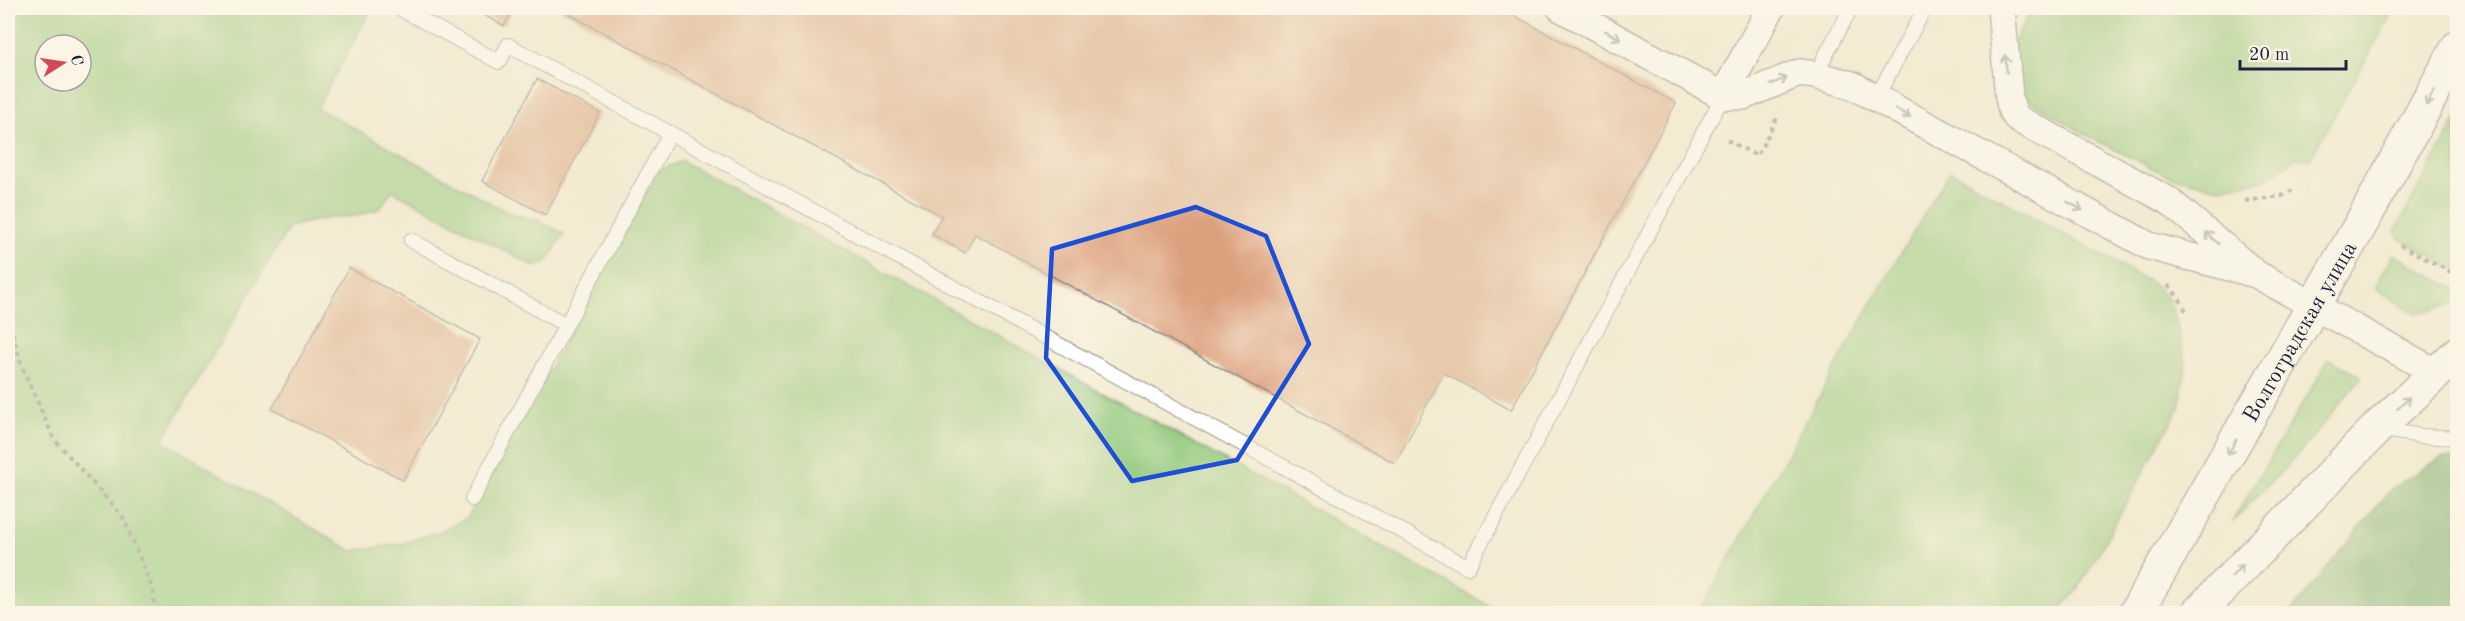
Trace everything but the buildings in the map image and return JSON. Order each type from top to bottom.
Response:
[{"type":"main road","name":"Волгоградская улица","points":[[2135,614],[2361,224],[2457,47]]},
{"type":"main road","points":[[2197,614],[2376,429],[2447,363]]},
{"type":"street","points":[[1561,8],[1723,96],[1743,96],[1799,73],[1852,85],[2149,246],[2256,274]]},
{"type":"street","points":[[1723,96],[1771,8]]},
{"type":"street","points":[[2001,8],[2009,97],[2012,111],[2018,119],[2169,201],[2256,274],[2314,306],[2447,363]]},
{"type":"lane","points":[[399,8],[499,62],[508,45],[1468,567],[1723,96]]},
{"type":"lane","points":[[1815,75],[1851,8]]},
{"type":"lane","points":[[1876,98],[1925,8]]},
{"type":"lane","points":[[472,499],[670,133]]},
{"type":"lane","points":[[411,240],[566,325]]},
{"type":"lane","points":[[2376,429],[2421,436],[2457,438]]},
{"type":"path","points":[[1706,128],[1757,156],[1777,117]]},
{"type":"path","points":[[2245,201],[2282,196],[2296,188]]},
{"type":"path","points":[[2400,245],[2457,276]]},
{"type":"path","points":[[8,316],[22,366],[54,439],[123,518],[153,590],[156,614]]},
{"type":"highlighted area","points":[[1196,207],[1266,236],[1309,344],[1237,460],[1132,481],[1046,358],[1052,249]]},
{"type":"green space","points":[[8,8],[372,8],[317,108],[509,213],[539,221],[564,234],[546,263],[535,267],[392,190],[380,208],[357,216],[327,218],[289,227],[162,441],[352,551],[400,544],[439,532],[467,518],[659,170],[682,161],[1502,613],[8,613]]},
{"type":"green space","points":[[2032,8],[2395,8],[2310,159],[2296,158],[2265,180],[2219,188],[2166,175],[2090,137],[2014,91],[2011,48]]},
{"type":"green space","points":[[2457,119],[2458,271],[2399,238],[2395,231]]},
{"type":"green space","points":[[1950,171],[2154,284],[2169,300],[2177,324],[2186,365],[2179,408],[2077,591],[2055,613],[1699,613],[1876,295]]},
{"type":"green space","points":[[2393,254],[2457,290],[2457,298],[2451,305],[2416,314],[2375,288]]},
{"type":"green space","points":[[2329,359],[2362,377],[2299,453],[2232,522]]},
{"type":"green space","points":[[2441,458],[2457,458],[2457,613],[2290,613],[2392,488]]}]
